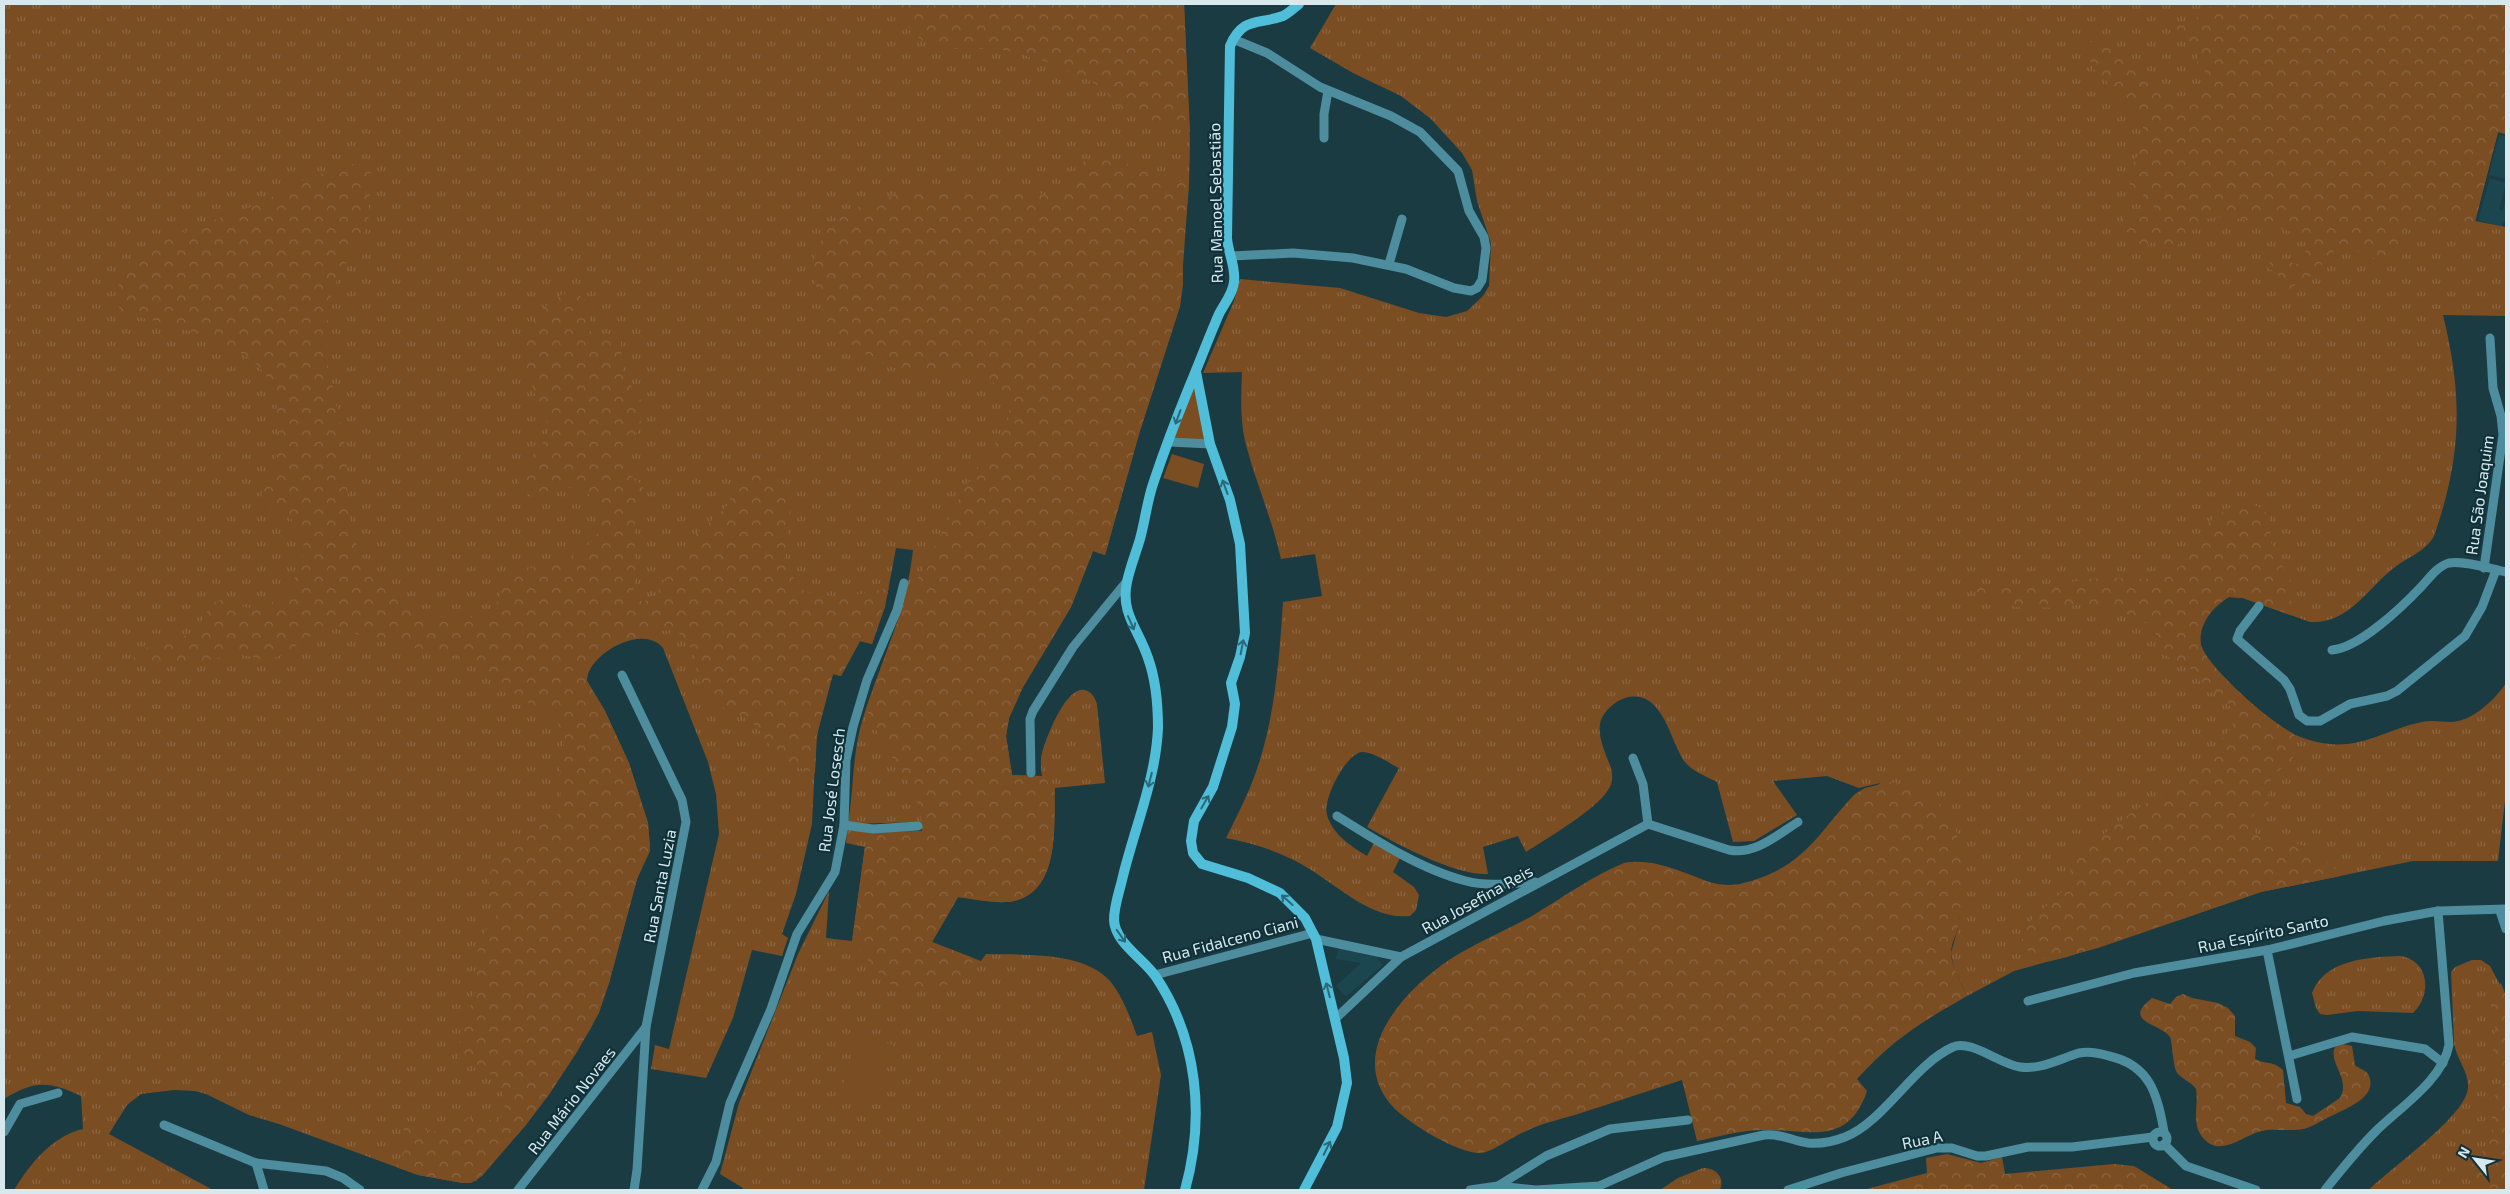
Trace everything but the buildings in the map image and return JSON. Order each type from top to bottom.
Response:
[{"type":"street","points":[[1232,256],[1293,253],[1343,257],[1389,264],[1420,273],[1454,288],[1474,291],[1482,280],[1485,242],[1469,211],[1458,171],[1420,132],[1391,116],[1328,91],[1267,52],[1234,39],[1246,24],[1283,16],[1299,4]]},
{"type":"street","name":"Rua Manoel Sebastião","points":[[1184,1190],[1194,1152],[1194,1088],[1180,1020],[1154,975],[1119,935],[1114,919],[1132,839],[1150,778],[1158,727],[1157,699],[1150,664],[1126,610],[1124,599],[1127,581],[1153,485],[1218,316],[1233,286],[1232,256],[1227,242],[1228,57],[1234,39]]},
{"type":"street","points":[[1324,138],[1324,114],[1328,91]]},
{"type":"street","points":[[1389,264],[1402,219]]},
{"type":"street","name":"Rua São Joaquim","points":[[2484,568],[2503,435],[2501,416],[2493,388],[2490,338]]},
{"type":"street","points":[[1196,372],[1210,444],[1230,500],[1240,544],[1244,634],[1242,652],[1232,683],[1235,704],[1234,718],[1213,787],[1194,821],[1192,835],[1193,853],[1202,864],[1248,878],[1280,893],[1305,918],[1314,936],[1344,1058],[1345,1095],[1337,1126],[1304,1190]]},
{"type":"street","points":[[1170,442],[1210,444]]},
{"type":"street","points":[[2332,650],[2345,647],[2377,627],[2402,607],[2441,567],[2452,563],[2506,572]]},
{"type":"street","points":[[2260,606],[2240,631],[2239,641],[2287,683],[2301,717],[2307,721],[2320,721],[2356,702],[2387,696],[2397,691],[2458,643],[2471,627],[2482,607],[2496,570]]},
{"type":"street","points":[[1031,773],[1030,719],[1033,711],[1073,647],[1127,581]]},
{"type":"street","name":"Rua José Losesch","points":[[702,1190],[716,1162],[730,1103],[771,1009],[797,934],[835,872],[844,825],[846,765],[853,727],[867,680],[897,610],[904,582]]},
{"type":"street","name":"Rua Santa Luzia","points":[[622,675],[682,800],[686,816],[685,834],[646,1027],[637,1170],[634,1190]]},
{"type":"street","points":[[1633,758],[1643,784],[1648,824],[1729,850],[1742,852],[1752,850],[1798,822]]},
{"type":"street","points":[[1336,816],[1405,855],[1467,881],[1485,884],[1538,882]]},
{"type":"street","name":"Rua Josefina Reis","points":[[1335,1020],[1401,957],[1648,824]]},
{"type":"street","points":[[844,825],[873,829],[918,826]]},
{"type":"street","points":[[2503,910],[2506,929]]},
{"type":"street","name":"Rua Espírito Santo","points":[[2028,1002],[2134,973],[2267,950],[2384,921],[2438,911],[2503,910]]},
{"type":"street","points":[[2325,1190],[2356,1152],[2391,1116],[2418,1093],[2444,1062],[2449,1045],[2438,911]]},
{"type":"street","points":[[1314,936],[1401,957]]},
{"type":"street","name":"Rua Fidalceno Ciani","points":[[1154,975],[1314,936]]},
{"type":"street","points":[[2267,950],[2297,1098]]},
{"type":"street","name":"Rua Mário Novaes","points":[[518,1190],[646,1027]]},
{"type":"street","points":[[2289,1056],[2352,1037],[2425,1049],[2444,1062]]},
{"type":"street","points":[[1470,1190],[1498,1186],[1536,1190],[1599,1186],[1664,1156],[1764,1135],[1778,1134],[1809,1143],[1838,1140],[1855,1133],[1927,1065],[1952,1047],[1962,1045],[2008,1064],[2023,1068],[2042,1065],[2089,1052],[2116,1057],[2133,1066],[2148,1079],[2159,1105],[2164,1132],[2167,1138],[2164,1144]]},
{"type":"street","points":[[4,1132],[20,1104],[58,1093]]},
{"type":"street","points":[[1498,1186],[1546,1156],[1610,1129],[1635,1128],[1688,1120]]},
{"type":"street","points":[[164,1125],[256,1163],[321,1169],[343,1178],[360,1190]]},
{"type":"street","points":[[2164,1132],[2157,1132],[2153,1137],[2157,1145],[2164,1144]]},
{"type":"street","name":"Rua A","points":[[1788,1190],[1841,1173],[1937,1148],[1952,1148],[1977,1156],[2028,1147],[2072,1148],[2108,1145],[2153,1137]]},
{"type":"street","points":[[2164,1144],[2186,1166],[2256,1190]]},
{"type":"street","points":[[256,1163],[264,1190]]},
{"type":"shaded area","points":[[2499,135],[2506,137],[2506,179],[2489,175]]},
{"type":"shaded area","points":[[2490,178],[2506,183],[2499,209],[2503,211],[2506,200],[2506,223],[2503,222],[2502,227],[2478,220]]},
{"type":"shaded area","points":[[1340,948],[1376,956],[1383,965],[1346,996],[1336,986],[1361,963],[1335,959]]},
{"type":"green space","points":[[4,4],[1184,4],[1190,142],[1189,184],[1183,249],[1183,285],[1180,306],[1139,434],[1105,555],[1093,551],[1071,607],[1023,687],[1009,718],[1006,736],[1012,775],[1042,776],[1042,753],[1058,714],[1064,704],[1078,691],[1085,690],[1090,692],[1097,704],[1105,783],[1055,788],[1054,839],[1051,857],[1046,873],[1038,887],[1025,897],[1008,902],[958,897],[932,942],[981,961],[986,954],[1035,955],[1069,960],[1085,964],[1099,971],[1110,981],[1129,1014],[1137,1036],[1152,1032],[1161,1075],[1144,1190],[742,1190],[743,1188],[720,1174],[739,1103],[798,954],[829,891],[826,938],[852,941],[865,847],[846,843],[847,829],[883,833],[922,831],[921,822],[848,824],[859,731],[899,615],[910,573],[913,550],[896,548],[885,607],[872,644],[860,641],[841,676],[833,674],[822,710],[816,742],[812,824],[796,894],[782,934],[788,938],[782,956],[752,950],[733,1018],[706,1078],[651,1069],[655,1045],[669,1049],[719,834],[716,794],[708,762],[663,648],[654,641],[643,639],[630,640],[605,652],[589,671],[587,681],[605,711],[629,763],[648,823],[650,851],[637,879],[609,983],[591,1028],[550,1093],[525,1126],[482,1176],[471,1183],[463,1183],[418,1175],[279,1124],[249,1115],[206,1094],[195,1091],[174,1090],[141,1094],[127,1105],[109,1134],[213,1190],[14,1190],[42,1153],[61,1138],[83,1129],[81,1096],[60,1087],[51,1085],[33,1086],[24,1088],[4,1099]]},
{"type":"green space","points":[[898,4],[1184,4],[1190,132],[1132,114],[1121,108],[1100,87],[1078,75],[1044,61],[995,49],[953,49],[927,43],[916,36],[907,24]]},
{"type":"green space","points":[[1336,4],[2506,4],[2506,134],[2498,132],[2475,221],[2506,227],[2506,316],[2443,315],[2454,373],[2456,426],[2450,479],[2434,536],[2426,546],[2395,567],[2357,603],[2336,617],[2324,621],[2310,622],[2243,598],[2229,597],[2217,606],[2207,618],[2203,625],[2200,639],[2201,646],[2215,667],[2271,719],[2302,738],[2325,743],[2354,743],[2422,722],[2460,721],[2475,714],[2489,703],[2506,683],[2506,792],[2498,861],[2413,861],[2261,892],[2098,948],[2014,971],[1967,996],[1954,969],[1951,953],[1959,924],[1961,870],[1792,864],[1880,783],[1859,788],[1827,776],[1773,781],[1797,815],[1754,841],[1733,842],[1717,782],[1700,774],[1685,762],[1664,718],[1657,708],[1648,701],[1638,697],[1625,698],[1618,701],[1608,709],[1601,720],[1601,738],[1612,777],[1610,787],[1602,798],[1570,823],[1526,852],[1518,836],[1483,847],[1488,874],[1459,870],[1443,864],[1367,827],[1399,768],[1368,753],[1356,754],[1343,768],[1337,778],[1328,799],[1327,815],[1338,834],[1367,856],[1374,843],[1401,856],[1393,872],[1414,887],[1419,895],[1416,910],[1410,916],[1395,916],[1380,912],[1352,898],[1292,859],[1265,848],[1226,838],[1249,790],[1270,721],[1280,650],[1283,602],[1322,596],[1315,554],[1281,559],[1243,432],[1242,372],[1203,373],[1234,301],[1240,279],[1340,288],[1419,313],[1446,317],[1467,311],[1483,296],[1489,286],[1491,243],[1477,201],[1472,170],[1462,153],[1431,119],[1401,96],[1353,73],[1310,48]]},
{"type":"green space","points":[[2212,4],[2506,4],[2506,134],[2498,132],[2475,222],[2454,226],[2429,218],[2406,225],[2399,245],[2391,256],[2384,260],[2350,249],[2339,250],[2331,254],[2314,274],[2288,291],[2282,288],[2277,274],[2269,269],[2270,257],[2297,264],[2305,254],[2308,244],[2293,232],[2268,225],[2239,219],[2214,217],[2201,222],[2179,244],[2171,249],[2161,243],[2152,242],[2138,254],[2133,250],[2130,235],[2122,226],[2121,220],[2128,216],[2145,215],[2155,208],[2142,202],[2144,192],[2130,186],[2128,172],[2143,145],[2143,125],[2138,116],[2118,98],[2109,84],[2094,69],[2081,41],[2094,42],[2115,49],[2186,106],[2191,106],[2203,92],[2207,84],[2208,75],[2197,63],[2199,47],[2195,42],[2174,39],[2171,35],[2175,26],[2205,14]]},
{"type":"green space","points":[[1094,159],[1130,164],[1189,184],[1180,306],[1139,434],[1105,555],[1093,551],[1071,607],[1023,687],[1009,718],[1006,736],[1012,775],[1042,776],[1054,788],[1051,857],[1046,873],[1038,887],[1025,897],[1002,902],[958,897],[932,942],[975,959],[956,982],[944,986],[909,990],[896,987],[885,981],[852,941],[865,846],[873,832],[922,831],[922,820],[920,809],[912,790],[880,738],[866,709],[902,610],[963,491],[1002,433],[1008,421],[1010,406],[1006,394],[987,377],[972,372],[909,372],[888,366],[861,352],[836,333],[825,319],[814,279],[814,262],[818,247],[827,230],[842,216],[859,207],[906,192],[935,188],[982,190],[1025,188],[1056,199],[1069,187],[1084,161]]},
{"type":"green space","points":[[350,164],[359,164],[371,171],[368,225],[337,280],[330,299],[327,334],[328,365],[346,451],[348,505],[354,539],[370,573],[427,615],[451,618],[486,617],[498,602],[504,583],[513,572],[560,562],[581,550],[598,534],[602,524],[601,513],[596,502],[587,494],[566,487],[541,497],[535,497],[524,491],[519,484],[523,468],[543,443],[549,426],[529,378],[525,361],[525,343],[532,325],[543,309],[559,296],[570,294],[581,297],[587,303],[590,312],[589,326],[593,335],[617,337],[621,343],[622,372],[644,405],[641,422],[625,461],[627,472],[642,485],[647,496],[635,521],[636,577],[632,597],[643,602],[654,597],[690,540],[726,507],[740,479],[752,471],[771,474],[784,485],[792,498],[785,562],[799,588],[822,595],[844,596],[889,588],[872,644],[860,641],[841,676],[833,674],[817,735],[815,773],[781,758],[751,722],[739,714],[714,703],[709,698],[701,685],[691,648],[687,641],[677,633],[662,630],[641,638],[630,639],[608,650],[596,661],[588,674],[587,681],[605,711],[629,763],[648,823],[650,846],[637,879],[599,1013],[577,1052],[525,1126],[476,1181],[463,1183],[418,1175],[396,1167],[407,1144],[403,1127],[405,1122],[411,1121],[435,1132],[444,1130],[469,1118],[480,1118],[495,1122],[502,1116],[506,1101],[495,1078],[483,1068],[458,1058],[459,1044],[475,991],[478,947],[482,936],[497,914],[497,908],[488,894],[490,873],[505,849],[515,839],[555,818],[561,809],[560,770],[565,738],[557,722],[550,714],[498,687],[467,659],[388,643],[338,629],[322,629],[281,656],[267,660],[237,654],[194,663],[156,665],[131,659],[156,643],[191,633],[217,601],[226,600],[251,608],[264,606],[281,597],[291,586],[296,576],[303,555],[304,545],[298,526],[291,519],[269,509],[263,503],[262,490],[274,467],[278,432],[275,397],[265,374],[254,362],[221,343],[180,328],[125,313],[116,302],[118,287],[127,271],[140,257],[158,245],[199,226],[261,203],[288,187]]},
{"type":"green space","points":[[1195,382],[1208,443],[1173,440]]},
{"type":"green space","points":[[1172,454],[1204,464],[1198,488],[1163,478]]},
{"type":"green space","points":[[2242,502],[2261,509],[2269,518],[2273,550],[2287,573],[2292,591],[2290,615],[2243,598],[2229,597],[2217,606],[2208,617],[2202,630],[2201,645],[2216,668],[2228,681],[2256,707],[2294,734],[2295,747],[2292,760],[2280,769],[2271,780],[2268,811],[2255,813],[2249,822],[2259,837],[2265,840],[2278,840],[2299,844],[2308,848],[2324,859],[2341,876],[2261,892],[2050,961],[2024,949],[2022,946],[2023,935],[2033,918],[2057,897],[2069,881],[2070,854],[2076,847],[2104,834],[2135,810],[2177,784],[2231,729],[2236,715],[2223,696],[2204,688],[2194,670],[2181,666],[2164,654],[2152,626],[2125,613],[2079,604],[2064,608],[2015,607],[1967,588],[1972,585],[1984,584],[2026,589],[2088,579],[2141,579],[2167,575],[2180,567],[2206,525],[2223,512]]},
{"type":"green space","points":[[1890,782],[1929,796],[1947,811],[1953,822],[1960,850],[1962,881],[1959,924],[1951,953],[1955,970],[1967,996],[1909,1032],[1870,1065],[1857,1079],[1867,1091],[1859,1109],[1849,1121],[1837,1128],[1824,1132],[1754,1130],[1697,1141],[1682,1080],[1538,1126],[1490,1150],[1480,1153],[1470,1152],[1447,1143],[1411,1122],[1394,1108],[1380,1088],[1375,1067],[1377,1046],[1386,1026],[1398,1006],[1414,989],[1431,973],[1459,954],[1532,916],[1589,881],[1624,863],[1654,863],[1709,882],[1724,885],[1745,883],[1760,878],[1777,871],[1803,853],[1855,794],[1865,788]]},
{"type":"green space","points":[[2400,956],[2410,959],[2417,964],[2425,980],[2423,997],[2413,1013],[2358,1011],[2327,1015],[2320,1014],[2316,1008],[2312,993],[2318,982],[2327,973],[2349,962],[2375,957]]},
{"type":"green space","points":[[2472,960],[2481,960],[2490,966],[2506,996],[2506,1190],[2369,1190],[2442,1126],[2465,1099],[2468,1081],[2454,1043],[2451,972],[2455,967]]},
{"type":"green space","points":[[2501,983],[2506,996],[2506,1188],[2494,1190],[2486,1186],[2473,1187],[2466,1173],[2470,1166],[2480,1157],[2494,1130],[2488,1100],[2499,1093],[2503,1087],[2502,1077],[2492,1059],[2496,1029],[2492,1023],[2493,1014],[2489,997],[2486,994]]},
{"type":"green space","points":[[2183,994],[2192,998],[2218,1003],[2228,1008],[2235,1016],[2235,1036],[2250,1042],[2256,1048],[2255,1059],[2276,1065],[2283,1070],[2286,1103],[2300,1107],[2306,1114],[2313,1116],[2340,1098],[2343,1084],[2334,1059],[2334,1053],[2335,1047],[2343,1044],[2352,1046],[2355,1065],[2368,1074],[2369,1091],[2358,1102],[2307,1128],[2263,1131],[2225,1146],[2211,1144],[2200,1134],[2196,1122],[2196,1089],[2176,1071],[2170,1037],[2141,1017],[2140,1012],[2143,1006],[2152,998],[2170,1004],[2176,997]]},
{"type":"green space","points":[[860,1035],[893,1045],[874,1101],[841,1090]]},
{"type":"green space","points":[[1947,1154],[1981,1163],[2002,1157],[2005,1174],[2114,1164],[2134,1166],[2173,1190],[1863,1190],[1927,1173],[1926,1158]]},
{"type":"green space","points":[[1703,1168],[1708,1168],[1718,1174],[1721,1181],[1720,1190],[1660,1190],[1678,1178]]}]
